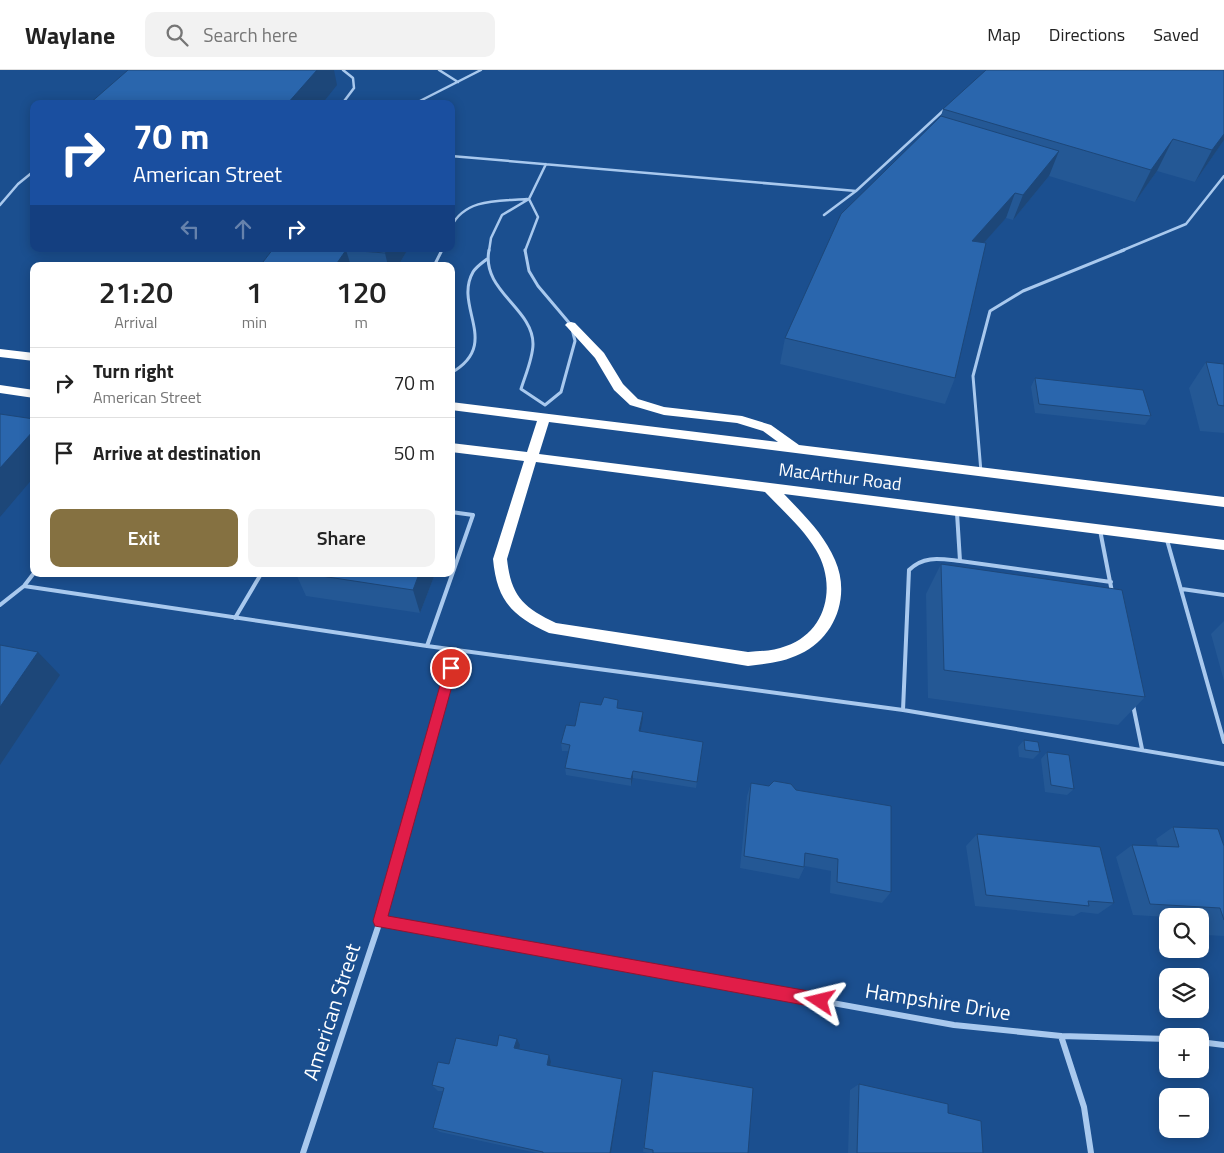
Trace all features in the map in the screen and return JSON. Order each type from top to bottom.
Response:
[{"type":"highway","points":[[570,325],[600,356],[618,387],[634,402],[664,411],[738,419],[767,428],[798,449]]},
{"type":"highway","points":[[0,353],[30,357]]},
{"type":"highway","points":[[0,389],[30,393]]},
{"type":"highway","name":"MacArthur Road","points":[[455,406],[544,411],[798,449],[1224,502]]},
{"type":"highway","points":[[544,411],[532,457],[500,559],[501,580],[510,600],[530,618],[554,629],[748,659],[777,656],[803,646],[821,632],[832,614],[836,594],[832,569],[823,549],[806,526],[769,487]]},
{"type":"highway","name":"MacArthur Road","points":[[455,447],[1224,545]]},
{"type":"street","name":"American Street","points":[[303,1153],[380,921],[456,650]]},
{"type":"street","name":"Hampshire Drive","points":[[380,921],[954,1025],[1061,1036],[1159,1039]]},
{"type":"street","points":[[1061,1036],[1084,1107],[1090,1153]]},
{"type":"street","points":[[1209,1043],[1224,1045]]},
{"type":"lane","points":[[343,70],[352,78],[354,88],[345,100]]},
{"type":"lane","points":[[439,70],[458,82]]},
{"type":"lane","points":[[422,100],[481,70]]},
{"type":"lane","points":[[824,215],[856,191],[949,105]]},
{"type":"lane","points":[[455,156],[856,191]]},
{"type":"lane","points":[[530,199],[538,217],[525,249],[529,271],[538,286],[570,325],[575,341],[561,392],[544,411],[521,389],[533,345],[530,328],[495,284],[487,259],[491,238],[502,216],[530,199],[546,164]]},
{"type":"lane","points":[[0,206],[18,184],[30,174]]},
{"type":"lane","points":[[981,472],[973,376],[990,311],[1023,291],[1186,224],[1224,176]]},
{"type":"lane","points":[[455,219],[458,213],[468,206],[530,199]]},
{"type":"lane","points":[[455,371],[459,369],[471,353],[478,337],[466,299],[468,282],[474,270],[487,259]]},
{"type":"lane","points":[[957,511],[960,561]]},
{"type":"lane","points":[[455,513],[473,515],[455,566]]},
{"type":"lane","points":[[1100,529],[1112,596]]},
{"type":"lane","points":[[1166,537],[1224,743]]},
{"type":"lane","points":[[903,710],[909,570],[917,562],[936,558],[1111,582]]},
{"type":"lane","points":[[0,605],[24,586],[31,577]]},
{"type":"lane","points":[[235,618],[259,577]]},
{"type":"lane","points":[[427,646],[451,577]]},
{"type":"lane","points":[[24,586],[427,646],[903,710],[1224,764]]},
{"type":"lane","points":[[1182,589],[1224,595]]},
{"type":"lane","points":[[1133,702],[1142,749]]},
{"type":"building","points":[[128,70],[317,70],[291,100],[94,100]]},
{"type":"building","points":[[986,70],[1224,70],[1224,134],[1212,150],[1173,139],[1151,170],[943,109]]},
{"type":"building","points":[[941,116],[1059,151],[1023,195],[1015,193],[972,241],[986,243],[955,378],[785,338],[841,214]]},
{"type":"building","points":[[271,252],[345,252],[338,262],[263,262]]},
{"type":"building","points":[[1206,362],[1224,364],[1224,406],[1218,405]]},
{"type":"building","points":[[1035,378],[1143,390],[1151,416],[1039,404]]},
{"type":"building","points":[[0,414],[30,418],[30,434],[0,468]]},
{"type":"building","points":[[941,564],[1122,590],[1145,697],[944,670]]},
{"type":"building","points":[[328,577],[418,577],[413,590]]},
{"type":"building","points":[[0,645],[38,652],[0,707]]},
{"type":"building","points":[[604,697],[618,700],[617,708],[643,712],[639,731],[703,742],[697,782],[633,771],[631,779],[565,768],[570,745],[561,743],[566,725],[575,726],[580,702],[601,705]]},
{"type":"building","points":[[1024,740],[1038,742],[1040,752],[1025,750]]},
{"type":"building","points":[[1047,752],[1069,755],[1074,789],[1051,785]]},
{"type":"building","points":[[774,781],[791,784],[796,790],[891,806],[891,892],[837,882],[838,859],[805,853],[804,867],[744,856],[751,783],[769,786]]},
{"type":"building","points":[[1173,827],[1218,829],[1224,846],[1224,920],[1220,908],[1150,904],[1132,845],[1179,847]]},
{"type":"building","points":[[977,834],[1100,847],[1114,903],[1088,901],[1089,906],[986,895]]},
{"type":"building","points":[[499,1035],[517,1039],[514,1048],[549,1055],[547,1065],[622,1079],[610,1153],[543,1153],[433,1128],[444,1088],[432,1085],[438,1062],[449,1064],[456,1038],[497,1046]]},
{"type":"building","points":[[653,1071],[753,1088],[748,1153],[653,1153],[653,1150],[644,1148]]},
{"type":"building","points":[[859,1084],[948,1104],[948,1113],[981,1121],[983,1153],[857,1153]]},
{"type":"route","points":[[451,668],[380,921],[820,1001]]}]
